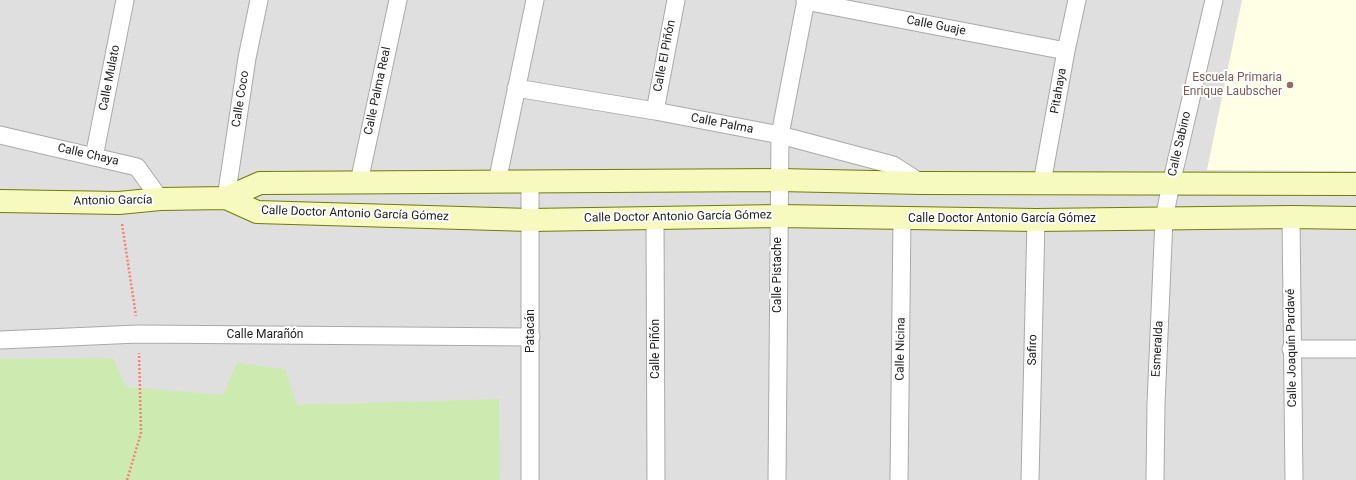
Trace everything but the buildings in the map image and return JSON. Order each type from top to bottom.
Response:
[{"type":"street","name":"Calle Mulato","points":[[94,156],[126,0]]},
{"type":"street","name":"Calle Coco","points":[[226,198],[247,58],[259,0]]},
{"type":"street","name":"Calle Palma Real","points":[[359,182],[398,0]]},
{"type":"street","points":[[497,182],[535,0]]},
{"type":"street","name":"Calle El Piñón","points":[[655,112],[676,0]]},
{"type":"street","name":"Pitahaya","points":[[1042,182],[1077,0]]},
{"type":"street","name":"Calle Sabino","points":[[1164,219],[1214,0]]},
{"type":"street","name":"Calle Guaje","points":[[805,1],[1066,51]]},
{"type":"street","name":"Calle Pistache","points":[[777,480],[780,135],[805,1]]},
{"type":"street","name":"Calle Palma","points":[[516,88],[780,135],[892,165],[921,183]]},
{"type":"street","name":"Calle Chaya","points":[[0,135],[137,167],[160,199]]},
{"type":"street","points":[[226,198],[260,183],[779,180],[921,183],[1042,182],[1356,184]]},
{"type":"street","name":"Patacán","points":[[530,182],[530,480]]},
{"type":"street","name":"Antonio García","points":[[0,201],[119,203],[160,199],[226,198]]},
{"type":"street","name":"Calle Doctor Antonio García Gómez","points":[[226,198],[257,212],[530,220],[779,216],[1036,220],[1290,217],[1356,218]]},
{"type":"street","name":"Calle Piñón","points":[[655,217],[656,480]]},
{"type":"street","name":"Calle Joaquín Pardavé","points":[[1290,217],[1294,480]]},
{"type":"street","name":"Calle Nicina","points":[[899,480],[902,219]]},
{"type":"street","name":"Esmeralda","points":[[1155,480],[1156,404],[1164,219]]},
{"type":"street","name":"Safiro","points":[[1030,480],[1036,220]]},
{"type":"street","name":"Calle Marañón","points":[[0,340],[138,334],[531,337]]},
{"type":"street","points":[[1291,349],[1356,349]]},
{"type":"shaded area","points":[[0,0],[1356,0],[1356,480],[0,480]]},
{"type":"shaded area","name":"Escuela Primaria Enrique Laubscher","points":[[1242,0],[1356,0],[1356,171],[1207,170]]},
{"type":"green space","points":[[113,358],[126,387],[223,395],[237,363],[285,369],[297,405],[499,399],[500,480],[0,480],[0,359]]},
{"type":"place","name":"Escuela Primaria Enrique Laubscher","points":[[1290,85]]}]
